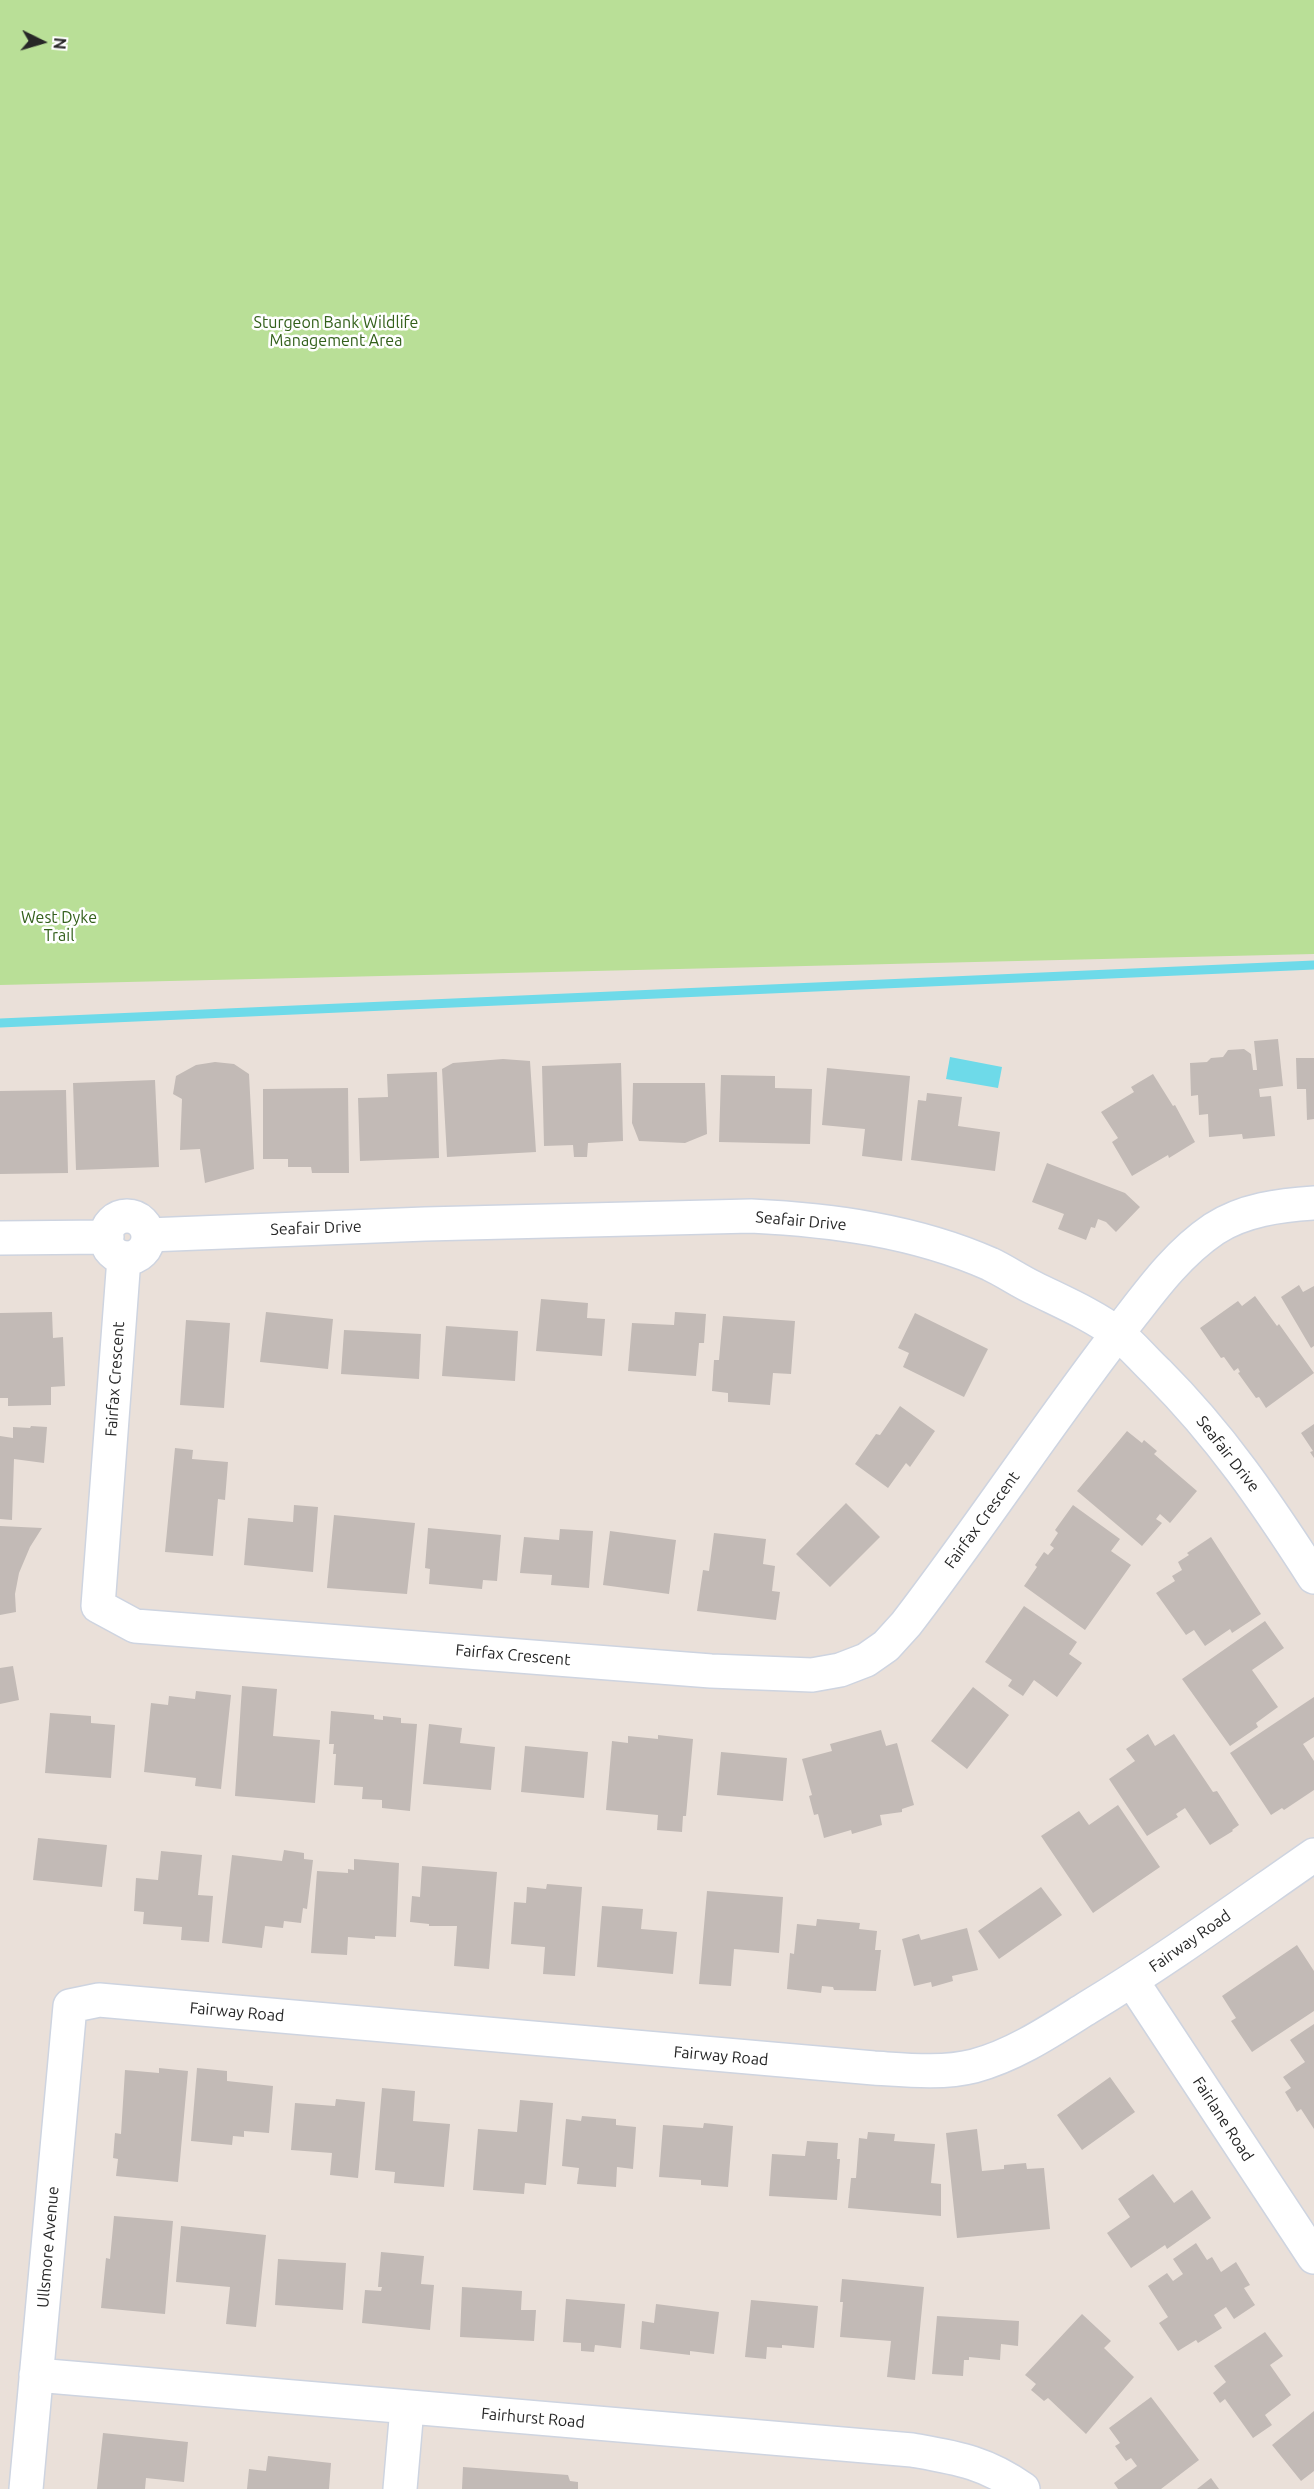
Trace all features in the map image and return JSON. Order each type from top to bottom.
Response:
[{"type":"street","points":[[1118,1334],[1160,1278],[1214,1229],[1248,1213],[1287,1204],[1314,1203]]},
{"type":"street","name":"Seafair Drive","points":[[115,1247],[136,1256],[142,1252],[148,1241],[148,1235],[425,1224],[751,1216],[798,1218],[902,1234],[940,1245],[992,1265],[1069,1305],[1118,1334],[1179,1394],[1228,1450],[1314,1577]]},
{"type":"street","points":[[0,1238],[115,1247]]},
{"type":"street","name":"Fairfax Crescent","points":[[115,1247],[98,1606],[135,1626],[711,1671],[812,1676],[840,1670],[866,1660],[886,1646],[933,1588],[1118,1334]]},
{"type":"street","name":"Fairway Road","points":[[70,2006],[99,2000],[755,2059],[916,2070],[973,2066],[1007,2055],[1043,2036],[1132,1981],[1314,1856]]},
{"type":"street","name":"Fairlane Road","points":[[1132,1981],[1314,2257]]},
{"type":"street","name":"Ullsmore Avenue","points":[[26,2489],[70,2006]]},
{"type":"street","name":"Fairhurst Road","points":[[36,2375],[912,2450],[975,2462],[1000,2473],[1023,2489]]},
{"type":"street","points":[[400,2489],[407,2408]]},
{"type":"green space","name":"Sturgeon Bank Wildlife Management Area","points":[[0,0],[1314,0],[1314,954],[0,985]]},
{"type":"water","points":[[950,1057],[1002,1067],[998,1088],[946,1079]]},
{"type":"building","points":[[1278,1039],[1283,1086],[1259,1089],[1260,1097],[1271,1096],[1275,1136],[1243,1139],[1242,1134],[1209,1137],[1208,1114],[1199,1115],[1198,1095],[1191,1096],[1190,1063],[1207,1062],[1211,1058],[1223,1057],[1228,1050],[1244,1049],[1251,1054],[1253,1070],[1257,1070],[1254,1041]]},
{"type":"building","points":[[1296,1058],[1314,1058],[1314,1119],[1307,1120],[1306,1089],[1297,1089]]},
{"type":"building","points":[[503,1059],[530,1061],[536,1152],[447,1157],[442,1069],[453,1063]]},
{"type":"building","points":[[215,1062],[234,1064],[249,1074],[254,1169],[205,1183],[200,1149],[180,1150],[182,1099],[173,1094],[176,1076],[196,1065]]},
{"type":"building","points":[[621,1063],[623,1141],[588,1143],[587,1157],[574,1157],[573,1145],[544,1146],[542,1066]]},
{"type":"building","points":[[827,1068],[910,1076],[902,1161],[862,1156],[865,1129],[822,1125]]},
{"type":"building","points":[[437,1072],[439,1158],[360,1161],[358,1098],[388,1097],[387,1074]]},
{"type":"building","points":[[1153,1074],[1173,1106],[1175,1105],[1195,1142],[1132,1176],[1112,1142],[1118,1138],[1101,1112],[1134,1092],[1131,1087]]},
{"type":"building","points":[[721,1075],[775,1076],[775,1088],[812,1089],[810,1144],[719,1142]]},
{"type":"building","points":[[155,1080],[159,1167],[76,1170],[73,1083]]},
{"type":"building","points":[[633,1083],[705,1083],[707,1134],[685,1143],[639,1141],[632,1123]]},
{"type":"building","points":[[348,1088],[349,1173],[312,1173],[311,1167],[288,1167],[288,1159],[263,1159],[263,1089]]},
{"type":"building","points":[[66,1090],[68,1173],[0,1174],[0,1091]]},
{"type":"building","points":[[927,1093],[962,1097],[958,1126],[1000,1132],[995,1171],[911,1160],[918,1100],[926,1101]]},
{"type":"building","points":[[1047,1163],[1125,1193],[1140,1207],[1116,1232],[1106,1222],[1098,1219],[1095,1228],[1091,1227],[1086,1240],[1058,1229],[1064,1214],[1032,1202]]},
{"type":"building","points":[[1299,1285],[1303,1292],[1314,1286],[1314,1346],[1311,1348],[1281,1297]]},
{"type":"building","points":[[1255,1296],[1277,1326],[1279,1324],[1314,1373],[1266,1408],[1238,1373],[1240,1372],[1238,1368],[1234,1371],[1224,1357],[1221,1358],[1200,1328],[1238,1301],[1242,1306]]},
{"type":"building","points":[[541,1299],[588,1303],[587,1318],[605,1319],[602,1356],[536,1351]]},
{"type":"building","points":[[52,1312],[53,1338],[63,1337],[65,1386],[51,1387],[51,1405],[8,1406],[8,1398],[0,1398],[0,1313]]},
{"type":"building","points":[[266,1312],[333,1319],[328,1369],[260,1362]]},
{"type":"building","points":[[675,1312],[706,1314],[704,1343],[699,1343],[696,1376],[628,1371],[632,1323],[674,1325]]},
{"type":"building","points":[[915,1313],[988,1349],[964,1397],[903,1367],[909,1353],[898,1348]]},
{"type":"building","points":[[723,1316],[795,1321],[791,1374],[773,1373],[770,1405],[728,1402],[728,1393],[712,1391],[714,1360],[719,1360]]},
{"type":"building","points":[[186,1320],[230,1323],[224,1408],[180,1405]]},
{"type":"building","points":[[446,1326],[518,1331],[515,1381],[442,1376]]},
{"type":"building","points":[[344,1330],[421,1334],[419,1379],[341,1374]]},
{"type":"building","points":[[900,1406],[935,1431],[910,1467],[906,1463],[888,1488],[855,1464],[876,1434],[880,1435]]},
{"type":"building","points":[[1314,1424],[1314,1458],[1310,1452],[1313,1451],[1301,1433]]},
{"type":"building","points":[[31,1426],[47,1427],[44,1463],[14,1459],[12,1520],[0,1519],[0,1436],[13,1438],[13,1427],[30,1428]]},
{"type":"building","points":[[1127,1431],[1142,1443],[1144,1440],[1157,1451],[1154,1454],[1197,1491],[1170,1523],[1160,1514],[1156,1519],[1162,1523],[1142,1546],[1077,1491]]},
{"type":"building","points":[[175,1448],[193,1450],[192,1459],[228,1462],[225,1500],[218,1499],[213,1556],[165,1552]]},
{"type":"building","points":[[846,1503],[880,1537],[830,1587],[796,1554]]},
{"type":"building","points":[[294,1505],[318,1507],[313,1572],[244,1565],[248,1518],[293,1522]]},
{"type":"building","points":[[1073,1505],[1120,1539],[1111,1551],[1131,1565],[1085,1630],[1024,1586],[1044,1552],[1048,1555],[1054,1548],[1050,1545],[1058,1533],[1055,1530]]},
{"type":"building","points":[[334,1515],[415,1523],[407,1594],[327,1588]]},
{"type":"building","points":[[0,1526],[42,1528],[30,1547],[19,1573],[15,1594],[16,1612],[0,1615]]},
{"type":"building","points":[[428,1528],[501,1535],[497,1581],[483,1580],[482,1589],[429,1584],[430,1569],[425,1568]]},
{"type":"building","points":[[560,1529],[593,1531],[589,1588],[551,1585],[552,1575],[520,1573],[524,1537],[559,1540]]},
{"type":"building","points":[[610,1531],[676,1540],[669,1594],[603,1585]]},
{"type":"building","points":[[714,1533],[766,1539],[763,1564],[775,1566],[772,1591],[780,1592],[776,1620],[697,1611],[703,1570],[709,1571]]},
{"type":"building","points":[[1211,1537],[1261,1614],[1232,1633],[1230,1629],[1205,1646],[1194,1630],[1186,1635],[1156,1593],[1175,1581],[1172,1576],[1182,1570],[1178,1562]]},
{"type":"building","points":[[1024,1606],[1077,1642],[1069,1654],[1082,1663],[1057,1697],[1034,1680],[1023,1696],[1008,1686],[1012,1680],[985,1662]]},
{"type":"building","points":[[1265,1621],[1284,1648],[1252,1670],[1278,1707],[1256,1723],[1258,1727],[1230,1746],[1182,1679]]},
{"type":"building","points":[[13,1666],[19,1700],[0,1704],[0,1668]]},
{"type":"building","points":[[242,1686],[277,1689],[273,1736],[320,1740],[315,1803],[235,1796]]},
{"type":"building","points":[[973,1687],[1009,1715],[967,1769],[931,1741]]},
{"type":"building","points":[[196,1691],[231,1695],[221,1789],[195,1786],[196,1778],[144,1772],[151,1703],[168,1705],[169,1696],[195,1699]]},
{"type":"building","points":[[1314,1697],[1314,1737],[1303,1744],[1314,1761],[1314,1790],[1284,1810],[1282,1808],[1271,1815],[1230,1753]]},
{"type":"building","points":[[331,1711],[374,1715],[374,1719],[383,1720],[383,1716],[401,1718],[401,1723],[417,1724],[410,1811],[382,1808],[382,1800],[362,1799],[363,1787],[334,1785],[336,1754],[333,1754],[334,1744],[329,1744]]},
{"type":"building","points":[[50,1713],[91,1716],[91,1723],[115,1725],[111,1778],[45,1773]]},
{"type":"building","points":[[429,1724],[462,1728],[460,1743],[495,1747],[491,1790],[423,1784]]},
{"type":"building","points":[[881,1730],[886,1746],[897,1743],[914,1805],[902,1809],[902,1812],[880,1815],[882,1825],[852,1834],[851,1830],[824,1838],[818,1814],[814,1815],[809,1796],[812,1795],[802,1759],[832,1751],[830,1744]]},
{"type":"building","points":[[1148,1734],[1155,1746],[1174,1734],[1213,1792],[1217,1791],[1239,1825],[1233,1831],[1210,1845],[1185,1808],[1176,1814],[1178,1817],[1147,1836],[1109,1779],[1135,1761],[1126,1749]]},
{"type":"building","points":[[658,1735],[693,1739],[686,1816],[683,1816],[682,1832],[657,1830],[658,1815],[606,1810],[612,1741],[628,1743],[628,1736],[658,1739]]},
{"type":"building","points":[[525,1746],[588,1752],[584,1798],[521,1792]]},
{"type":"building","points":[[721,1752],[787,1758],[783,1801],[717,1795]]},
{"type":"building","points":[[1118,1805],[1160,1867],[1093,1913],[1041,1836],[1079,1811],[1089,1825]]},
{"type":"building","points":[[38,1838],[107,1845],[102,1887],[33,1880]]},
{"type":"building","points":[[284,1850],[304,1853],[304,1859],[313,1860],[307,1909],[303,1908],[301,1923],[284,1921],[283,1928],[265,1926],[262,1948],[222,1943],[232,1855],[282,1861]]},
{"type":"building","points":[[161,1851],[202,1855],[198,1895],[213,1896],[209,1942],[181,1940],[182,1927],[143,1924],[144,1912],[134,1911],[136,1878],[158,1880]]},
{"type":"building","points":[[354,1859],[399,1863],[396,1937],[375,1936],[375,1939],[348,1937],[347,1955],[311,1953],[317,1871],[348,1873],[348,1869],[354,1870]]},
{"type":"building","points":[[422,1866],[497,1872],[489,1969],[454,1966],[457,1926],[429,1926],[429,1924],[410,1922],[412,1896],[420,1897]]},
{"type":"building","points":[[547,1884],[582,1887],[575,1976],[543,1974],[545,1947],[511,1944],[514,1902],[526,1903],[527,1887],[546,1889]]},
{"type":"building","points":[[1041,1887],[1062,1915],[999,1959],[978,1931]]},
{"type":"building","points":[[707,1891],[783,1897],[779,1953],[734,1949],[731,1986],[699,1984]]},
{"type":"building","points":[[602,1906],[643,1909],[641,1929],[677,1932],[673,1974],[597,1967]]},
{"type":"building","points":[[817,1919],[860,1923],[859,1929],[877,1931],[875,1950],[881,1950],[876,1991],[834,1990],[833,1987],[822,1986],[821,1993],[787,1989],[790,1953],[794,1954],[797,1924],[816,1926]]},
{"type":"building","points":[[967,1928],[978,1970],[952,1976],[953,1981],[932,1987],[931,1982],[914,1986],[902,1939],[919,1934],[921,1940]]},
{"type":"building","points":[[1297,1945],[1314,1971],[1314,2011],[1252,2052],[1231,2021],[1236,2018],[1222,1996]]},
{"type":"building","points":[[1314,2024],[1314,2129],[1301,2109],[1297,2112],[1285,2092],[1291,2088],[1283,2077],[1305,2062],[1290,2040]]},
{"type":"building","points":[[159,2068],[188,2071],[178,2182],[116,2176],[118,2159],[113,2158],[115,2133],[121,2134],[125,2070],[159,2073]]},
{"type":"building","points":[[197,2068],[227,2071],[227,2081],[273,2086],[269,2133],[244,2131],[244,2137],[233,2136],[232,2145],[191,2141]]},
{"type":"building","points":[[1110,2077],[1135,2112],[1082,2150],[1057,2115]]},
{"type":"building","points":[[382,2088],[415,2091],[413,2121],[450,2124],[444,2187],[394,2183],[395,2172],[375,2170]]},
{"type":"building","points":[[336,2099],[365,2102],[358,2178],[330,2175],[332,2153],[291,2150],[295,2103],[335,2106]]},
{"type":"building","points":[[520,2100],[553,2103],[546,2185],[525,2183],[524,2194],[473,2190],[478,2129],[517,2132]]},
{"type":"building","points":[[582,2116],[616,2119],[616,2125],[636,2127],[633,2169],[617,2167],[616,2187],[577,2184],[579,2168],[562,2166],[566,2119],[581,2121]]},
{"type":"building","points":[[704,2123],[733,2126],[728,2187],[701,2185],[701,2180],[659,2177],[663,2125],[703,2128]]},
{"type":"building","points":[[977,2129],[982,2171],[1004,2169],[1004,2165],[1026,2163],[1027,2169],[1044,2168],[1050,2229],[957,2238],[946,2133]]},
{"type":"building","points":[[868,2132],[895,2134],[894,2141],[935,2144],[931,2183],[941,2184],[941,2216],[848,2208],[851,2178],[856,2178],[859,2138],[867,2139]]},
{"type":"building","points":[[807,2141],[838,2143],[837,2159],[840,2159],[837,2200],[769,2196],[772,2154],[805,2156]]},
{"type":"building","points":[[1153,2174],[1174,2203],[1192,2190],[1211,2218],[1167,2249],[1165,2245],[1131,2268],[1107,2233],[1130,2217],[1118,2199]]},
{"type":"building","points":[[114,2216],[173,2221],[165,2314],[101,2308],[106,2258],[110,2259]]},
{"type":"building","points":[[181,2226],[266,2235],[256,2327],[226,2324],[230,2287],[176,2282]]},
{"type":"building","points":[[1196,2243],[1207,2260],[1212,2257],[1221,2272],[1236,2262],[1250,2285],[1244,2288],[1255,2305],[1234,2319],[1226,2307],[1214,2315],[1222,2328],[1198,2343],[1196,2340],[1178,2351],[1159,2323],[1168,2317],[1148,2286],[1167,2273],[1173,2281],[1183,2274],[1173,2259]]},
{"type":"building","points":[[381,2252],[424,2256],[421,2284],[434,2285],[430,2330],[362,2323],[365,2290],[381,2291],[382,2287],[378,2287]]},
{"type":"building","points":[[278,2259],[346,2263],[343,2310],[275,2305]]},
{"type":"building","points":[[842,2279],[924,2287],[915,2380],[887,2377],[891,2341],[840,2337]]},
{"type":"building","points":[[462,2287],[522,2291],[521,2310],[536,2310],[534,2341],[460,2337]]},
{"type":"building","points":[[566,2299],[625,2304],[621,2348],[595,2345],[594,2352],[581,2351],[581,2343],[563,2342]]},
{"type":"building","points":[[751,2300],[818,2306],[814,2348],[782,2345],[782,2348],[767,2347],[766,2359],[745,2357]]},
{"type":"building","points":[[656,2304],[719,2312],[714,2354],[690,2351],[690,2355],[640,2349],[642,2321],[654,2323]]},
{"type":"building","points":[[1082,2314],[1111,2341],[1104,2348],[1134,2377],[1086,2434],[1048,2398],[1044,2401],[1031,2390],[1036,2384],[1025,2375]]},
{"type":"building","points":[[937,2316],[1019,2321],[1018,2346],[1001,2344],[1000,2360],[969,2357],[969,2360],[964,2360],[963,2376],[932,2374]]},
{"type":"building","points":[[1265,2332],[1283,2356],[1270,2365],[1291,2395],[1265,2415],[1272,2425],[1253,2438],[1225,2399],[1220,2403],[1213,2393],[1226,2382],[1214,2366]]},
{"type":"building","points":[[1151,2397],[1199,2460],[1161,2489],[1118,2489],[1114,2483],[1137,2466],[1131,2458],[1126,2461],[1115,2446],[1120,2443],[1109,2428]]},
{"type":"building","points":[[1314,2411],[1314,2471],[1301,2481],[1272,2445]]},
{"type":"building","points":[[103,2433],[188,2442],[184,2482],[146,2478],[145,2489],[97,2489]]},
{"type":"building","points":[[268,2456],[331,2463],[329,2489],[247,2489],[249,2469],[266,2471]]},
{"type":"building","points":[[463,2467],[568,2475],[570,2481],[578,2482],[578,2489],[462,2489]]},
{"type":"building","points":[[1211,2478],[1219,2489],[1197,2489]]},
{"type":"waterway","points":[[0,1023],[1314,965]]},
{"type":"park label","name":"West Dyke Trail","points":[[59,927]]}]
